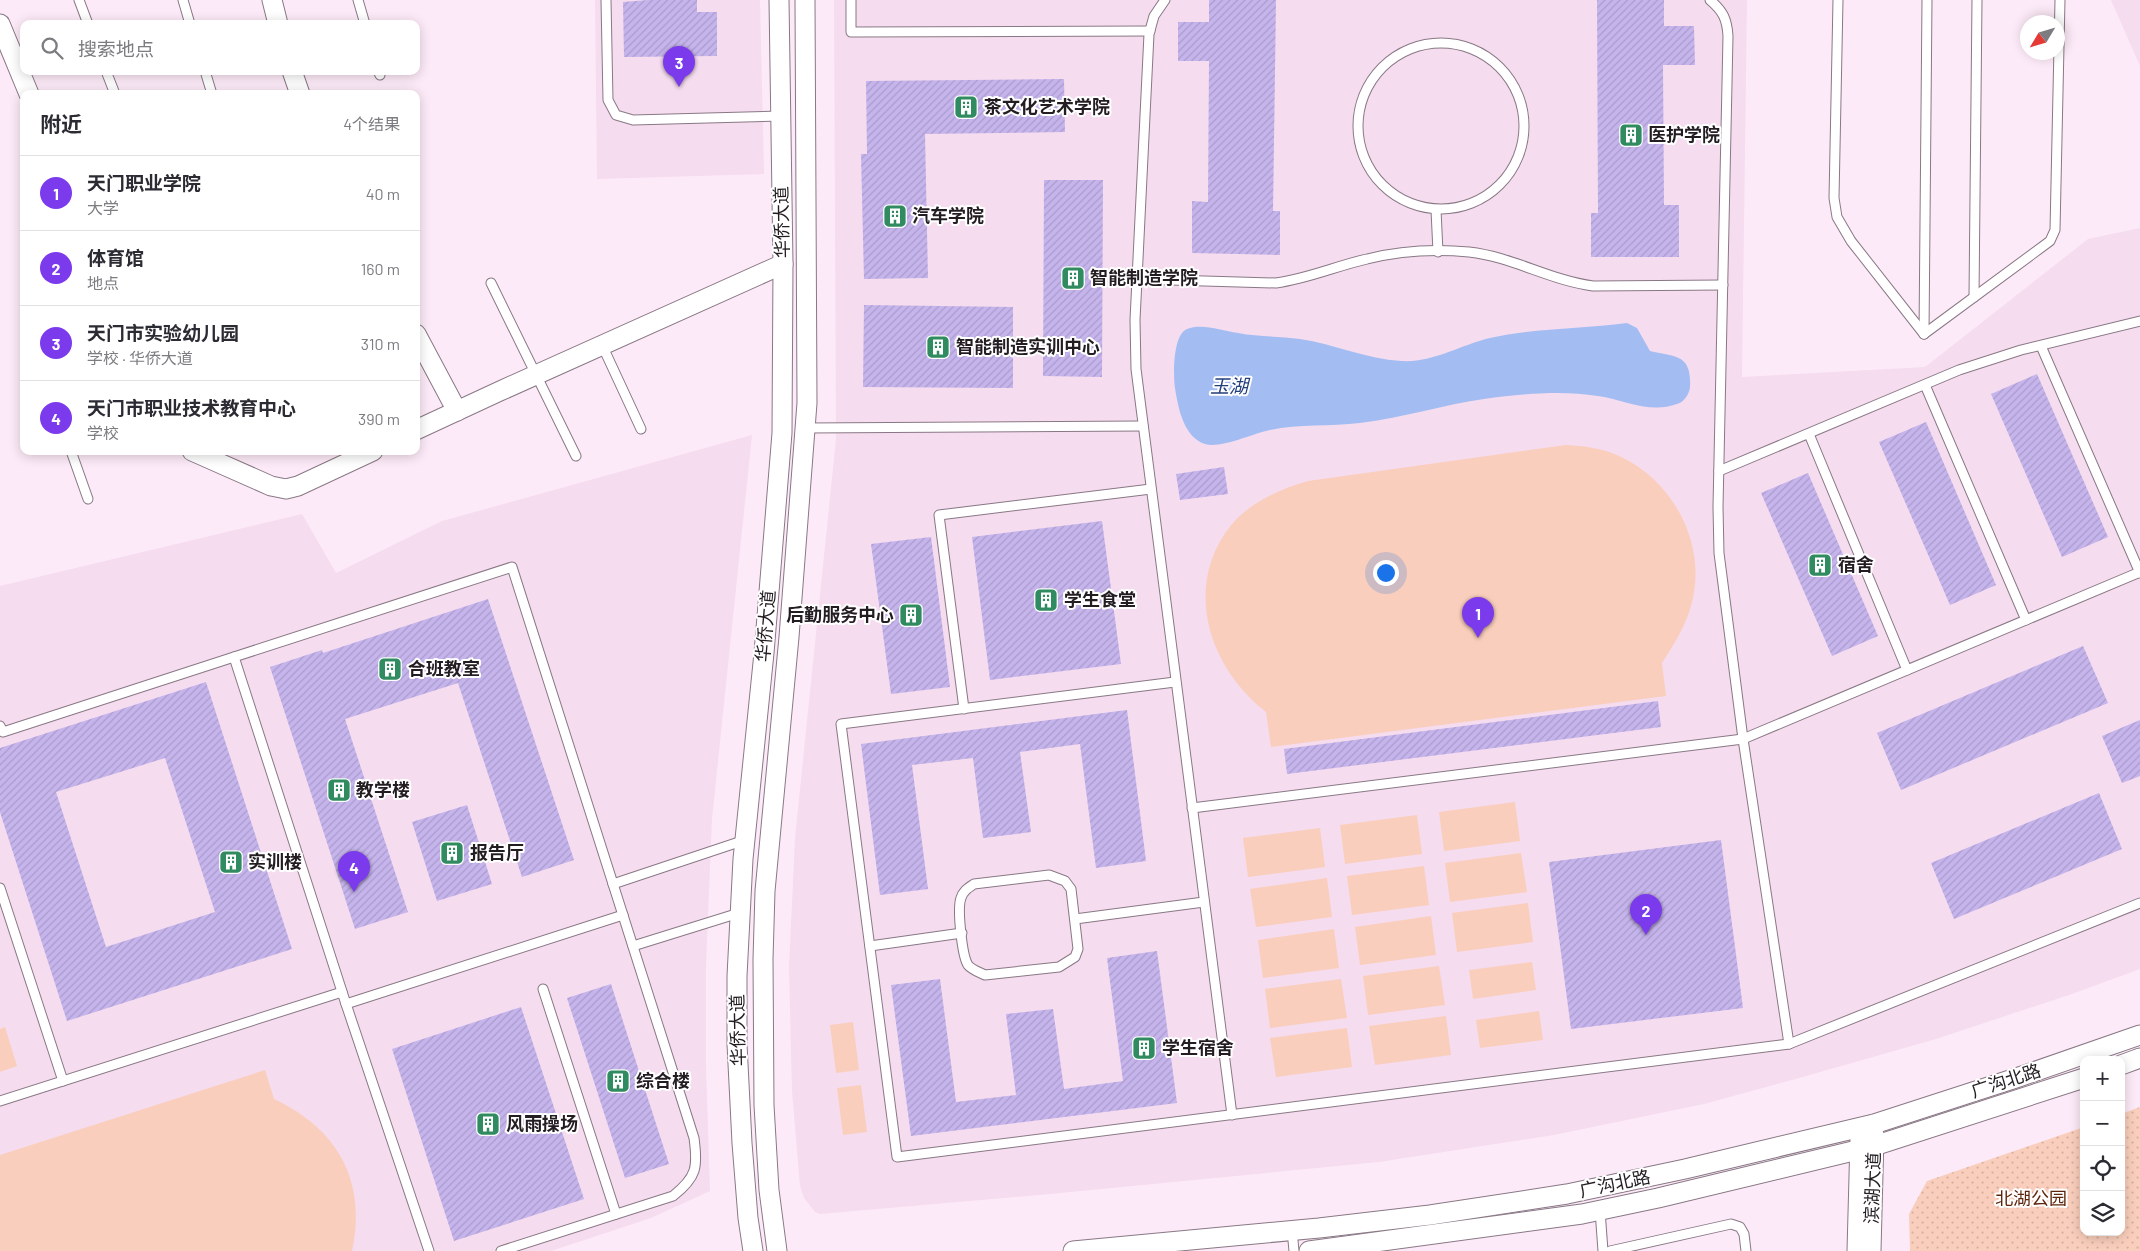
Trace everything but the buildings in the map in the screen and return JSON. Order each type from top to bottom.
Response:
[{"type":"street","points":[[272,0],[277,20]]},
{"type":"street","name":"华侨大道","points":[[753,1251],[748,1218],[742,1143],[738,1054],[739,913],[763,663],[782,433],[783,264],[779,0]]},
{"type":"street","name":"华侨大道","points":[[777,1251],[769,1190],[764,1105],[762,960],[765,891],[789,637],[806,428],[808,286],[805,0]]},
{"type":"street","points":[[0,24],[20,72]]},
{"type":"street","points":[[21,75],[27,90]]},
{"type":"street","points":[[293,75],[299,90]]},
{"type":"street","points":[[420,428],[783,264]]},
{"type":"street","points":[[420,342],[457,411]]},
{"type":"street","points":[[201,455],[271,486],[286,488],[298,486],[364,455]]},
{"type":"street","name":"广沟北路","points":[[1073,1251],[1430,1215],[1567,1194],[1685,1170],[1867,1126],[2016,1078],[2140,1035]]},
{"type":"street","points":[[2125,1064],[2140,1058]]},
{"type":"street","name":"广沟北路","points":[[1308,1251],[1431,1236],[1600,1210],[1867,1148],[2080,1079]]},
{"type":"street","name":"滨湖大道","points":[[1867,1126],[1871,1251]]},
{"type":"street","name":"滨湖大道","points":[[1857,1251],[1867,1148]]},
{"type":"lane","points":[[79,0],[86,20]]},
{"type":"lane","points":[[183,0],[189,20]]},
{"type":"lane","points":[[358,0],[364,20]]},
{"type":"lane","points":[[606,0],[608,100],[616,115],[633,120],[781,116]]},
{"type":"lane","points":[[851,0],[851,32],[1150,31]]},
{"type":"lane","points":[[1165,0],[1154,16],[1150,31],[1137,279],[1136,369],[1232,1114]]},
{"type":"lane","points":[[1710,0],[1722,10],[1727,22],[1719,553],[1743,738],[1789,1044]]},
{"type":"lane","points":[[1838,0],[1834,198],[1837,217],[1851,241],[1924,334]]},
{"type":"lane","points":[[1924,334],[1927,0]]},
{"type":"lane","points":[[1974,297],[1976,0]]},
{"type":"lane","points":[[1924,334],[2050,241],[2055,230],[2060,0]]},
{"type":"lane","points":[[1429,42],[1457,44],[1483,54],[1504,72],[1519,96],[1524,123],[1521,150],[1509,175],[1489,195],[1464,207],[1436,210],[1410,204],[1386,190],[1368,168],[1358,143],[1357,115],[1365,89],[1370,81],[1381,66],[1403,50],[1429,42]]},
{"type":"lane","points":[[107,75],[113,90]]},
{"type":"lane","points":[[206,75],[211,90]]},
{"type":"lane","points":[[1436,210],[1438,252]]},
{"type":"lane","points":[[1137,279],[1276,282],[1297,280],[1369,258],[1407,253],[1468,252],[1497,256],[1557,279],[1593,286],[1722,285]]},
{"type":"lane","points":[[491,283],[576,456]]},
{"type":"lane","points":[[1719,471],[1958,370],[2041,346],[2140,321]]},
{"type":"lane","points":[[602,345],[641,429]]},
{"type":"lane","points":[[1192,808],[1743,738],[2140,572],[2041,346]]},
{"type":"lane","points":[[1925,385],[2026,620]]},
{"type":"lane","points":[[806,428],[1143,426]]},
{"type":"lane","points":[[1809,434],[1907,670]]},
{"type":"lane","points":[[72,455],[88,499]]},
{"type":"lane","points":[[964,709],[939,515],[1151,489]]},
{"type":"lane","points":[[1,730],[512,568],[694,1138],[697,1158],[695,1173],[686,1186],[673,1196],[501,1251]]},
{"type":"lane","points":[[234,657],[342,992],[429,1251]]},
{"type":"lane","points":[[1175,682],[841,724],[897,1157],[1789,1044],[2140,903]]},
{"type":"lane","points":[[613,884],[745,840]]},
{"type":"lane","points":[[1049,875],[1065,881],[1070,889],[1078,948],[1075,957],[1059,967],[985,975],[975,971],[968,964],[962,932],[959,905],[961,896],[966,889],[974,884],[1049,875]]},
{"type":"lane","points":[[0,888],[63,1081]]},
{"type":"lane","points":[[1075,918],[1204,902]]},
{"type":"lane","points":[[633,946],[739,913]]},
{"type":"lane","points":[[346,1004],[623,915]]},
{"type":"lane","points":[[870,946],[962,932]]},
{"type":"lane","points":[[543,989],[616,1214]]},
{"type":"lane","points":[[0,1101],[342,992]]},
{"type":"lane","points":[[1600,1210],[1603,1251]]},
{"type":"lane","points":[[1610,1251],[1731,1224],[1740,1227],[1744,1234],[1746,1251]]},
{"type":"lane","points":[[1292,1230],[1294,1251]]},
{"type":"shaded area","points":[[595,0],[760,0],[764,174],[597,179]]},
{"type":"shaded area","points":[[834,0],[1747,0],[1742,377],[1925,367],[2088,239],[2140,228],[2140,969],[2072,994],[1936,1039],[1792,1080],[1704,1104],[1554,1135],[1379,1162],[1050,1194],[820,1214],[815,1212],[804,1198],[800,1186],[792,1091],[789,968],[795,838],[836,439]]},
{"type":"shaded area","points":[[2111,0],[2140,0],[2140,66]]},
{"type":"shaded area","points":[[752,435],[712,819],[706,966],[706,1068],[710,1191],[651,1218],[551,1251],[0,1251],[0,586],[302,514],[336,573],[442,521]]},
{"type":"green space","points":[[1566,445],[1606,451],[1638,467],[1670,497],[1690,537],[1695,558],[1692,602],[1680,634],[1662,663],[1666,696],[1271,747],[1266,712],[1246,694],[1229,672],[1217,649],[1208,624],[1205,598],[1208,573],[1217,548],[1232,524],[1248,509],[1267,497],[1308,481]]},
{"type":"green space","points":[[1515,802],[1520,841],[1444,851],[1439,812]]},
{"type":"green space","points":[[1417,815],[1422,854],[1345,864],[1340,825]]},
{"type":"green space","points":[[1320,828],[1325,867],[1248,877],[1243,838]]},
{"type":"green space","points":[[1521,853],[1527,892],[1450,902],[1445,863]]},
{"type":"green space","points":[[1424,866],[1429,905],[1352,915],[1347,876]]},
{"type":"green space","points":[[1327,878],[1332,917],[1256,927],[1250,889]]},
{"type":"green space","points":[[1528,903],[1533,942],[1457,952],[1452,913]]},
{"type":"green space","points":[[1431,916],[1436,955],[1360,965],[1355,927]]},
{"type":"green space","points":[[1334,929],[1339,968],[1263,978],[1258,940]]},
{"type":"green space","points":[[1532,962],[1536,990],[1473,999],[1469,970]]},
{"type":"green space","points":[[1439,966],[1445,1005],[1368,1015],[1363,976]]},
{"type":"green space","points":[[1341,979],[1347,1018],[1270,1028],[1265,989]]},
{"type":"green space","points":[[1539,1011],[1543,1040],[1480,1048],[1476,1020]]},
{"type":"green space","points":[[1446,1016],[1451,1055],[1375,1065],[1369,1026]]},
{"type":"green space","points":[[853,1022],[859,1070],[836,1073],[830,1025]]},
{"type":"green space","points":[[5,1027],[17,1066],[0,1072],[0,1029]]},
{"type":"green space","points":[[1347,1028],[1352,1067],[1276,1077],[1270,1038]]},
{"type":"green space","points":[[265,1070],[274,1099],[296,1111],[315,1126],[331,1142],[343,1160],[351,1180],[355,1202],[356,1226],[352,1251],[0,1251],[0,1155]]},
{"type":"green space","points":[[861,1085],[867,1132],[843,1135],[837,1088]]},
{"type":"green space","name":"北湖公园","points":[[2140,1107],[2140,1251],[1910,1251],[1909,1214],[1927,1181],[2080,1128],[2080,1236],[2125,1236],[2125,1113]]},
{"type":"water","name":"玉湖","points":[[1627,323],[1637,328],[1650,351],[1674,356],[1685,362],[1690,376],[1690,387],[1682,402],[1657,408],[1584,394],[1527,394],[1468,402],[1360,423],[1274,429],[1224,444],[1208,445],[1196,439],[1186,427],[1182,419],[1175,388],[1174,365],[1179,338],[1182,332],[1193,327],[1300,339],[1388,360],[1413,361],[1446,353],[1490,338],[1541,330]]},
{"type":"place","name":"天门市实验幼儿园","points":[[679,87]]},
{"type":"place","name":"茶文化艺术学院","points":[[966,107]]},
{"type":"place","name":"医护学院","points":[[1631,135]]},
{"type":"place","name":"汽车学院","points":[[895,216]]},
{"type":"place","name":"智能制造学院","points":[[1073,278]]},
{"type":"place","name":"智能制造实训中心","points":[[938,347]]},
{"type":"place","name":"宿舍","points":[[1820,565]]},
{"type":"place","name":"学生食堂","points":[[1046,600]]},
{"type":"place","name":"后勤服务中心","points":[[911,615]]},
{"type":"place","name":"天门职业学院","points":[[1478,638]]},
{"type":"place","name":"合班教室","points":[[390,669]]},
{"type":"place","name":"教学楼","points":[[339,790]]},
{"type":"place","name":"报告厅","points":[[452,853]]},
{"type":"place","name":"实训楼","points":[[231,862]]},
{"type":"place","name":"天门市职业技术教育中心","points":[[354,892]]},
{"type":"place","name":"体育馆","points":[[1646,935]]},
{"type":"place","name":"学生宿舍","points":[[1144,1048]]},
{"type":"place","name":"综合楼","points":[[618,1081]]},
{"type":"place","name":"风雨操场","points":[[488,1124]]}]
